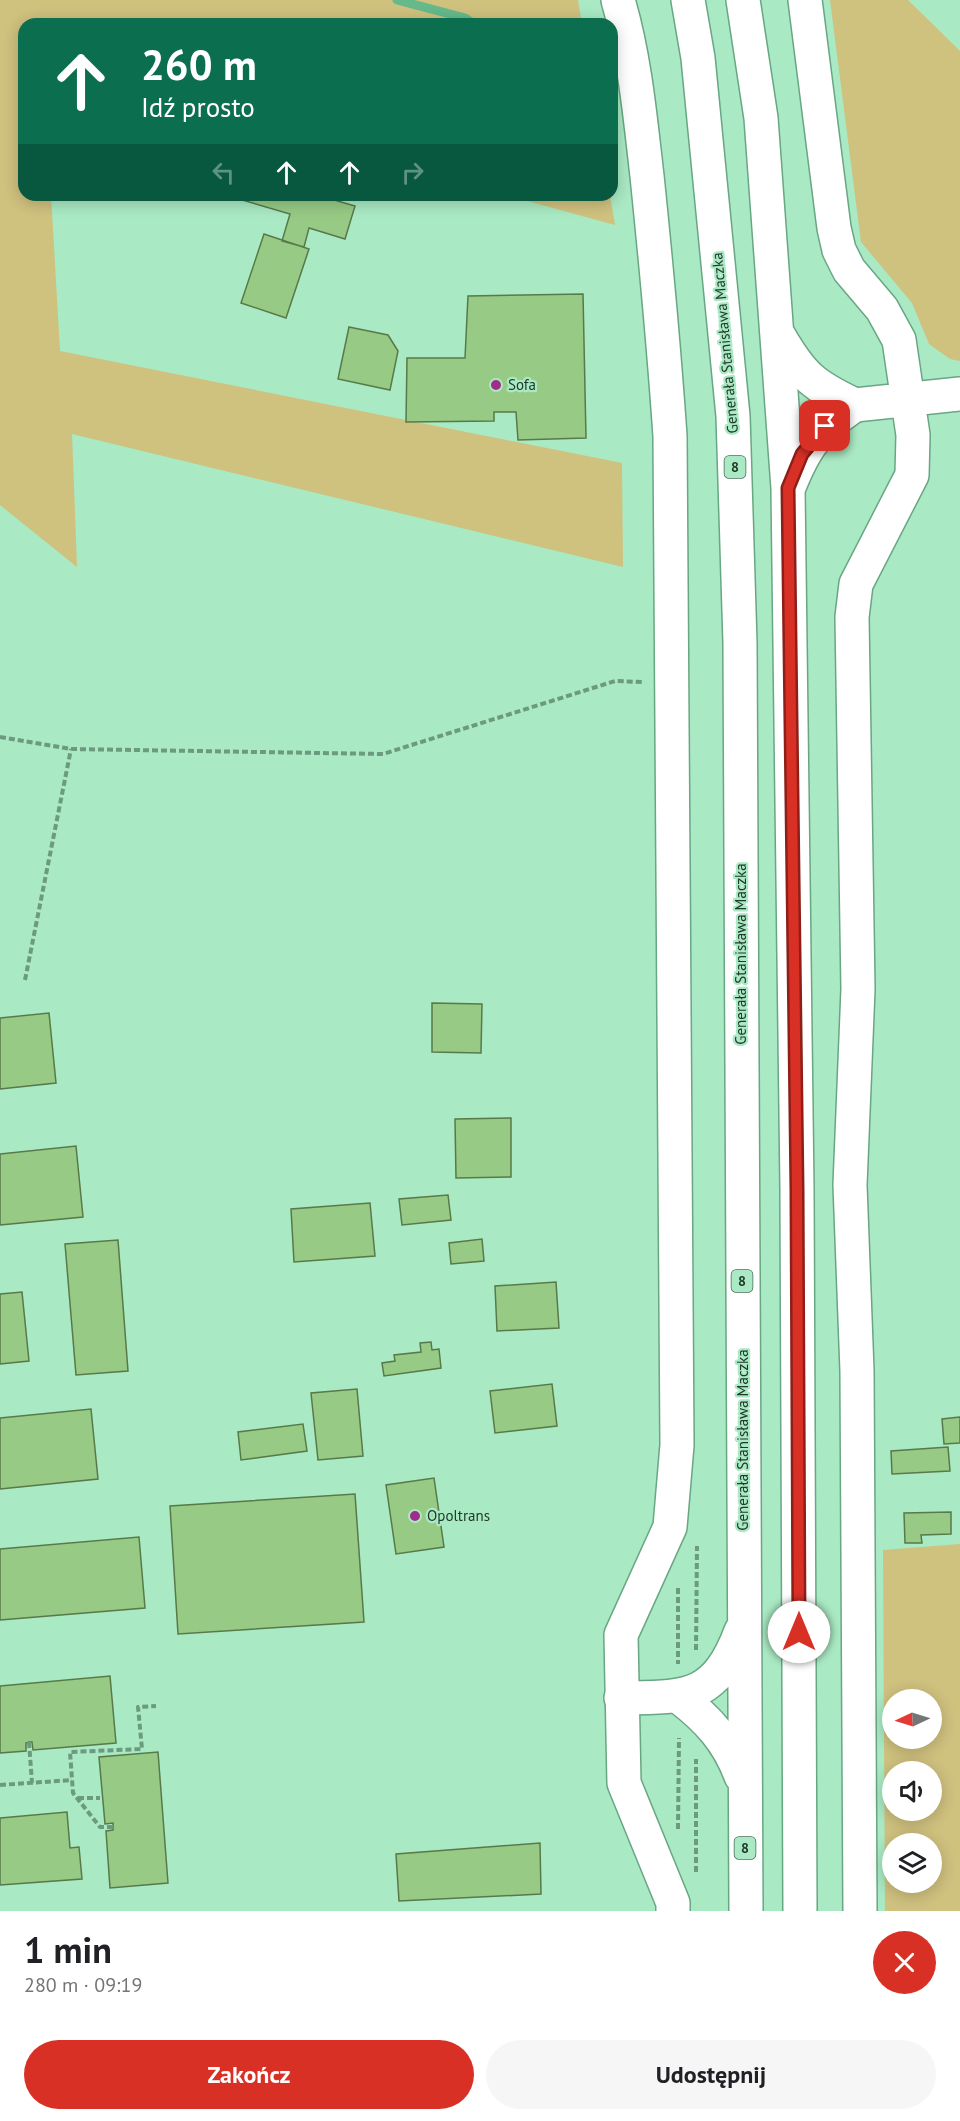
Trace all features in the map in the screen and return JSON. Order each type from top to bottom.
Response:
[{"type":"main road","points":[[618,0],[631,50],[638,96],[657,272],[670,436],[677,1445],[670,1527],[621,1635],[621,1698],[624,1783],[673,1903],[673,1911]]},
{"type":"main road","name":"Generała Stanisława Maczka","points":[[688,0],[698,58],[734,428],[740,643],[746,1911]]},
{"type":"main road","points":[[743,0],[761,118],[779,336],[788,488],[797,1190],[800,1911]]},
{"type":"main road","points":[[805,0],[834,228],[839,250],[849,270],[882,309],[899,340],[913,435],[912,475],[856,584],[852,617],[858,989],[850,1185],[858,1371],[860,1911]]},
{"type":"main road","points":[[779,336],[796,367],[823,390],[855,405],[960,394]]},
{"type":"main road","points":[[788,488],[802,454],[819,433],[855,405]]},
{"type":"main road","points":[[621,1698],[679,1697],[696,1691],[712,1680],[731,1658],[743,1626]]},
{"type":"main road","points":[[679,1697],[714,1726],[732,1752],[745,1785]]},
{"type":"path","points":[[0,737],[71,749],[383,754],[615,681],[656,682],[672,688]]},
{"type":"path","points":[[25,980],[71,749]]},
{"type":"path","points":[[113,1827],[100,1827],[73,1793],[70,1752],[142,1749],[138,1707],[156,1706]]},
{"type":"path","points":[[29,1742],[32,1783]]},
{"type":"path","points":[[0,1785],[72,1780]]},
{"type":"path","points":[[77,1798],[100,1798]]},
{"type":"shaded area","points":[[0,0],[578,0],[581,18],[18,18],[18,201],[51,201],[60,351],[622,463],[623,567],[72,434],[77,567],[0,505]]},
{"type":"shaded area","points":[[830,0],[908,0],[960,51],[960,361],[950,359],[929,344],[912,303],[861,242]]},
{"type":"shaded area","points":[[527,201],[611,201],[615,225]]},
{"type":"shaded area","points":[[960,1544],[960,1911],[885,1911],[885,1893],[942,1893],[942,1833],[885,1833],[885,1821],[942,1821],[942,1761],[884,1761],[884,1749],[942,1749],[942,1689],[884,1689],[883,1550]]},
{"type":"building","points":[[246,201],[338,201],[355,206],[345,239],[309,228],[304,247],[282,241],[290,214]]},
{"type":"building","points":[[264,234],[309,249],[286,318],[241,303]]},
{"type":"building","name":"Sofa","points":[[583,294],[586,438],[518,440],[516,412],[494,412],[494,421],[406,422],[407,358],[465,358],[468,296]]},
{"type":"building","points":[[349,327],[388,335],[398,351],[390,390],[338,379]]},
{"type":"building","points":[[432,1003],[482,1004],[481,1053],[432,1052]]},
{"type":"building","points":[[49,1013],[56,1083],[0,1089],[0,1018]]},
{"type":"building","points":[[511,1118],[511,1177],[456,1178],[455,1119]]},
{"type":"building","points":[[76,1146],[83,1217],[0,1225],[0,1154]]},
{"type":"building","points":[[448,1195],[451,1220],[402,1225],[399,1199]]},
{"type":"building","points":[[370,1203],[375,1256],[294,1262],[291,1209]]},
{"type":"building","points":[[482,1239],[484,1261],[451,1264],[449,1243]]},
{"type":"building","points":[[118,1240],[128,1371],[76,1375],[65,1244]]},
{"type":"building","points":[[556,1282],[559,1328],[497,1331],[495,1286]]},
{"type":"building","points":[[22,1292],[29,1361],[0,1364],[0,1294]]},
{"type":"building","points":[[431,1342],[432,1350],[439,1349],[441,1368],[384,1376],[382,1363],[395,1361],[394,1355],[421,1352],[420,1343]]},
{"type":"building","points":[[552,1384],[557,1426],[495,1433],[490,1391]]},
{"type":"building","points":[[357,1389],[363,1456],[318,1460],[311,1393]]},
{"type":"building","points":[[91,1409],[98,1479],[0,1489],[0,1418]]},
{"type":"building","points":[[960,1417],[960,1443],[944,1444],[942,1419]]},
{"type":"building","points":[[303,1424],[307,1451],[241,1460],[238,1432]]},
{"type":"building","points":[[948,1447],[950,1471],[892,1474],[891,1451]]},
{"type":"building","name":"Opoltrans","points":[[434,1478],[444,1547],[396,1554],[386,1485]]},
{"type":"building","points":[[355,1494],[364,1622],[178,1634],[170,1506]]},
{"type":"building","points":[[951,1512],[951,1534],[921,1535],[922,1543],[905,1543],[904,1513]]},
{"type":"building","points":[[139,1537],[145,1608],[0,1620],[0,1549]]},
{"type":"building","points":[[110,1676],[116,1743],[33,1750],[32,1742],[29,1742],[26,1743],[26,1751],[0,1753],[0,1686]]},
{"type":"building","points":[[158,1752],[168,1883],[110,1888],[106,1831],[113,1830],[113,1823],[105,1824],[99,1757]]},
{"type":"building","points":[[67,1812],[70,1848],[79,1847],[82,1879],[0,1885],[0,1818]]},
{"type":"building","points":[[540,1843],[541,1894],[399,1901],[396,1854]]},
{"type":"waterway","points":[[397,0],[465,18]]},
{"type":"place","name":"Sofa","points":[[496,385]]},
{"type":"place","name":"Opoltrans","points":[[415,1516]]},
{"type":"route","points":[[799,1632],[797,1190],[788,488],[802,454],[825,426]]}]
